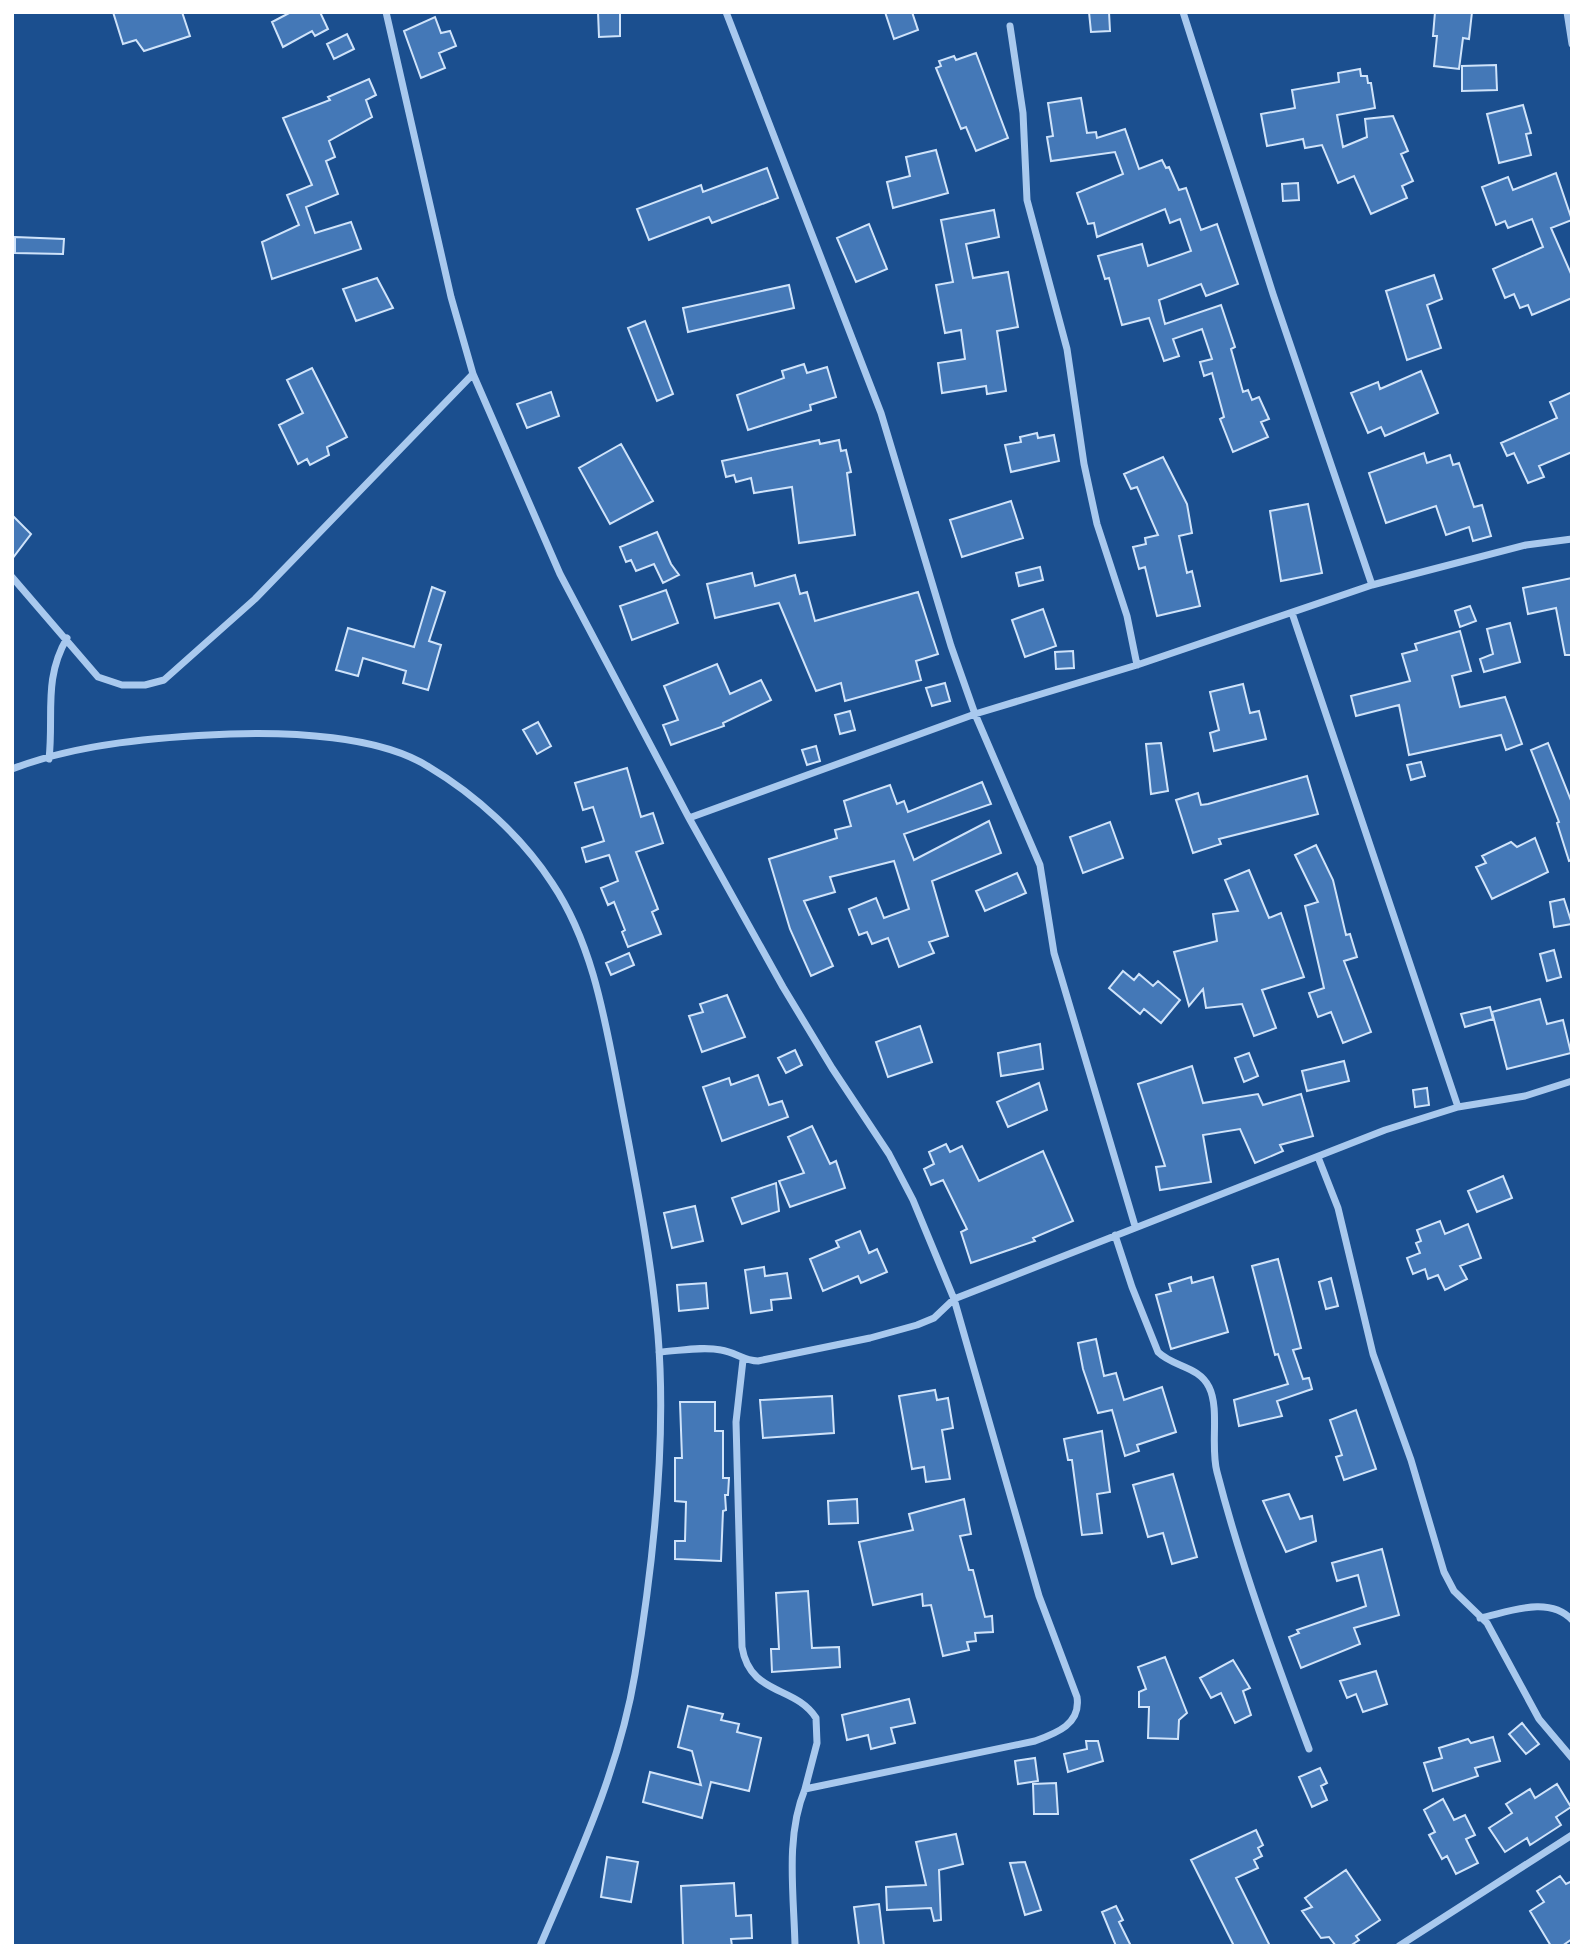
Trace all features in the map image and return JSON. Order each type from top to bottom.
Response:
[{"type":"street","points":[[386,12],[452,297],[473,374],[560,574],[689,818],[825,1057],[889,1154],[913,1200],[954,1299],[1039,1597],[1077,1697],[1077,1713],[1066,1727],[1035,1741],[805,1789]]},
{"type":"street","points":[[726,12],[881,413],[951,646],[975,714],[1040,864],[1054,953],[1135,1226]]},
{"type":"street","points":[[1183,12],[1273,294],[1372,585]]},
{"type":"street","points":[[1567,12],[1572,44]]},
{"type":"street","points":[[1010,26],[1023,113],[1027,200],[1067,349],[1084,464],[1097,524],[1127,616],[1137,665]]},
{"type":"street","points":[[12,577],[98,677],[122,685],[145,685],[164,680],[255,599],[473,374]]},
{"type":"street","points":[[689,818],[975,714],[1137,665],[1372,585],[1526,545],[1572,539]]},
{"type":"street","points":[[1292,613],[1458,1107]]},
{"type":"street","points":[[49,759],[50,687],[54,660],[67,638]]},
{"type":"street","points":[[12,769],[143,741],[205,735],[330,738],[403,755],[427,765],[504,826],[533,856],[553,884],[578,930],[593,975],[637,1173],[659,1352],[657,1480],[635,1677],[603,1799],[540,1946]]},
{"type":"street","points":[[659,1352],[712,1349],[727,1351],[743,1360],[758,1361],[905,1328],[934,1318],[954,1299],[1385,1130],[1458,1107],[1525,1096],[1572,1081]]},
{"type":"street","points":[[1318,1157],[1338,1208],[1373,1354],[1411,1460],[1444,1572],[1454,1591],[1480,1618],[1539,1719],[1572,1758]]},
{"type":"street","points":[[1115,1235],[1158,1352],[1164,1359],[1196,1373],[1211,1392],[1216,1469],[1277,1664],[1309,1749]]},
{"type":"street","points":[[743,1360],[736,1422],[742,1647],[751,1674],[807,1709],[816,1718],[817,1743],[795,1816],[795,1946]]},
{"type":"street","points":[[1480,1618],[1543,1605],[1563,1611],[1572,1620]]},
{"type":"street","points":[[1399,1946],[1572,1835]]},
{"type":"building","points":[[113,12],[182,12],[190,36],[144,51],[136,40],[123,44]]},
{"type":"building","points":[[291,12],[320,12],[328,29],[315,36],[312,31],[283,47],[272,22]]},
{"type":"building","points":[[598,12],[620,12],[620,36],[599,37]]},
{"type":"building","points":[[885,12],[912,12],[918,30],[894,39]]},
{"type":"building","points":[[1089,12],[1109,12],[1110,31],[1091,32]]},
{"type":"building","points":[[1435,12],[1472,12],[1469,39],[1463,38],[1459,69],[1434,66],[1437,36],[1433,36]]},
{"type":"building","points":[[435,17],[441,33],[450,31],[456,46],[439,53],[445,68],[421,78],[404,31]]},
{"type":"building","points":[[347,34],[354,49],[334,59],[327,44]]},
{"type":"building","points":[[976,53],[1008,138],[976,151],[966,127],[961,129],[936,68],[941,66],[939,61],[954,56],[956,60]]},
{"type":"building","points":[[1496,65],[1497,90],[1462,91],[1462,66]]},
{"type":"building","points":[[1360,69],[1361,76],[1367,76],[1368,83],[1371,83],[1375,108],[1337,115],[1343,147],[1367,137],[1365,119],[1393,116],[1408,151],[1401,154],[1413,181],[1402,186],[1407,198],[1371,214],[1354,176],[1338,183],[1322,145],[1305,148],[1303,139],[1267,146],[1261,114],[1295,108],[1292,90],[1339,82],[1338,73]]},
{"type":"building","points":[[369,79],[376,95],[366,100],[372,117],[329,141],[335,157],[326,161],[338,194],[306,207],[315,233],[351,222],[361,249],[272,279],[262,242],[299,225],[287,195],[312,185],[283,118],[330,100],[328,97]]},
{"type":"building","points":[[1081,98],[1087,133],[1096,132],[1097,138],[1125,129],[1139,169],[1162,160],[1166,168],[1169,167],[1179,190],[1186,188],[1201,230],[1217,224],[1238,284],[1206,296],[1201,284],[1159,300],[1165,324],[1221,305],[1235,347],[1231,349],[1243,392],[1248,390],[1252,400],[1259,397],[1269,419],[1261,422],[1268,437],[1233,452],[1220,419],[1224,417],[1212,373],[1204,376],[1200,362],[1212,359],[1202,329],[1173,339],[1179,356],[1164,361],[1149,318],[1122,325],[1109,278],[1105,279],[1098,256],[1142,244],[1148,266],[1191,251],[1180,219],[1170,223],[1165,209],[1097,237],[1094,223],[1088,224],[1077,193],[1123,174],[1115,152],[1051,161],[1047,137],[1053,136],[1048,103]]},
{"type":"building","points":[[1523,105],[1531,133],[1526,134],[1531,155],[1499,163],[1487,114]]},
{"type":"building","points":[[936,150],[948,193],[893,208],[887,182],[910,176],[906,157]]},
{"type":"building","points":[[767,168],[778,198],[712,223],[709,217],[649,240],[637,209],[701,185],[703,192]]},
{"type":"building","points":[[1556,173],[1572,220],[1551,228],[1572,276],[1572,298],[1532,315],[1528,305],[1520,308],[1514,294],[1505,298],[1493,269],[1543,247],[1532,219],[1508,228],[1505,221],[1496,225],[1482,187],[1508,177],[1513,190]]},
{"type":"building","points":[[1298,183],[1299,200],[1283,201],[1282,184]]},
{"type":"building","points":[[994,210],[999,237],[966,244],[973,278],[1008,272],[1018,327],[997,331],[1006,391],[987,394],[986,386],[942,393],[938,363],[965,359],[961,330],[945,333],[936,285],[953,282],[941,220]]},
{"type":"building","points":[[869,224],[887,269],[856,282],[837,238]]},
{"type":"building","points":[[15,237],[64,239],[63,254],[15,253]]},
{"type":"building","points":[[1434,275],[1442,299],[1427,305],[1441,348],[1407,360],[1386,291]]},
{"type":"building","points":[[377,278],[393,308],[356,321],[343,289]]},
{"type":"building","points":[[789,285],[794,308],[688,332],[683,308]]},
{"type":"building","points":[[645,321],[673,394],[657,401],[628,328]]},
{"type":"building","points":[[804,364],[807,373],[827,367],[836,397],[810,405],[811,410],[748,430],[737,395],[784,378],[782,371]]},
{"type":"building","points":[[312,368],[347,437],[327,447],[329,455],[310,465],[307,459],[298,464],[279,425],[303,413],[287,380]]},
{"type":"building","points":[[1421,371],[1438,413],[1385,436],[1381,427],[1368,433],[1351,393],[1378,382],[1380,389]]},
{"type":"building","points":[[551,392],[559,416],[527,428],[517,404]]},
{"type":"building","points":[[1572,392],[1572,452],[1539,466],[1544,477],[1528,483],[1514,453],[1507,456],[1501,443],[1557,418],[1550,402]]},
{"type":"building","points":[[1037,433],[1038,438],[1054,435],[1059,461],[1011,472],[1005,445],[1021,442],[1020,437]]},
{"type":"building","points":[[819,440],[820,444],[839,440],[841,451],[846,450],[851,472],[847,473],[855,535],[799,543],[792,487],[754,493],[751,478],[736,482],[734,475],[726,477],[722,461]]},
{"type":"building","points":[[621,444],[653,501],[610,524],[579,468]]},
{"type":"building","points":[[1424,453],[1427,463],[1450,455],[1453,465],[1459,463],[1474,507],[1482,505],[1491,536],[1473,541],[1469,527],[1446,535],[1436,506],[1386,523],[1369,473]]},
{"type":"building","points":[[1163,457],[1187,504],[1192,533],[1179,536],[1187,573],[1192,571],[1200,606],[1157,616],[1145,567],[1139,569],[1133,547],[1146,544],[1145,538],[1158,535],[1137,487],[1131,489],[1124,474]]},
{"type":"building","points":[[1011,501],[1023,538],[962,557],[950,520]]},
{"type":"building","points":[[1308,504],[1322,573],[1281,581],[1270,511]]},
{"type":"building","points":[[12,515],[31,534],[12,559]]},
{"type":"building","points":[[657,532],[671,564],[679,575],[663,583],[654,564],[636,571],[631,560],[626,562],[620,547]]},
{"type":"building","points":[[1040,567],[1043,580],[1019,586],[1016,573]]},
{"type":"building","points":[[752,573],[755,586],[795,575],[800,594],[807,592],[815,621],[918,592],[938,654],[916,661],[921,680],[845,701],[841,683],[816,691],[779,603],[715,618],[707,584]]},
{"type":"building","points":[[1572,578],[1572,655],[1565,655],[1556,608],[1528,614],[1523,588]]},
{"type":"building","points":[[432,587],[445,592],[429,641],[441,645],[428,690],[403,683],[406,671],[363,658],[358,676],[336,670],[348,628],[414,647]]},
{"type":"building","points":[[666,590],[678,623],[632,640],[620,606]]},
{"type":"building","points":[[1470,606],[1476,621],[1460,627],[1455,611]]},
{"type":"building","points":[[1043,609],[1056,646],[1025,657],[1012,620]]},
{"type":"building","points":[[1510,623],[1520,662],[1484,672],[1480,659],[1493,654],[1487,629]]},
{"type":"building","points":[[1460,631],[1471,671],[1452,676],[1460,707],[1505,697],[1522,744],[1506,750],[1501,735],[1409,755],[1399,705],[1356,716],[1351,696],[1410,681],[1402,654],[1417,650],[1415,644]]},
{"type":"building","points":[[1073,651],[1074,668],[1056,669],[1055,652]]},
{"type":"building","points":[[717,664],[730,694],[761,680],[771,700],[723,723],[724,726],[671,745],[663,725],[678,720],[664,686]]},
{"type":"building","points":[[945,683],[950,701],[932,706],[926,688]]},
{"type":"building","points":[[1243,684],[1250,713],[1259,711],[1266,739],[1214,751],[1210,733],[1219,730],[1210,692]]},
{"type":"building","points":[[850,711],[855,730],[840,734],[835,715]]},
{"type":"building","points":[[538,722],[551,746],[537,754],[523,730]]},
{"type":"building","points":[[1161,743],[1168,791],[1151,794],[1146,744]]},
{"type":"building","points":[[1548,743],[1572,803],[1572,860],[1569,861],[1557,823],[1559,822],[1531,750]]},
{"type":"building","points":[[816,746],[820,761],[807,765],[802,750]]},
{"type":"building","points":[[1421,762],[1425,776],[1411,780],[1407,765]]},
{"type":"building","points":[[627,768],[641,817],[653,813],[663,843],[636,852],[658,909],[652,912],[661,934],[628,947],[622,932],[625,930],[614,902],[608,905],[601,888],[618,881],[609,855],[586,862],[582,848],[604,841],[593,807],[583,810],[575,783]]},
{"type":"building","points":[[1307,776],[1318,814],[1219,839],[1221,844],[1193,853],[1176,800],[1198,793],[1201,805],[1208,804]]},
{"type":"building","points":[[982,782],[991,804],[904,834],[914,860],[989,821],[1001,853],[932,881],[948,936],[929,942],[934,953],[899,967],[888,938],[872,944],[867,932],[859,935],[849,909],[876,898],[884,918],[909,909],[894,861],[830,877],[835,892],[804,901],[833,966],[811,976],[790,929],[769,859],[837,838],[835,830],[851,826],[844,801],[890,785],[897,804],[904,801],[908,812]]},
{"type":"building","points":[[1110,822],[1123,858],[1083,873],[1070,837]]},
{"type":"building","points":[[1535,838],[1548,872],[1492,899],[1476,867],[1486,863],[1482,856],[1511,842],[1517,847]]},
{"type":"building","points":[[1316,845],[1333,880],[1346,935],[1350,934],[1357,957],[1344,961],[1371,1032],[1343,1043],[1331,1012],[1318,1017],[1309,993],[1324,988],[1305,906],[1318,902],[1295,855]]},
{"type":"building","points":[[1249,870],[1269,918],[1281,913],[1304,977],[1262,990],[1276,1028],[1254,1036],[1242,1004],[1206,1008],[1203,989],[1189,1006],[1174,952],[1217,941],[1213,914],[1238,911],[1225,880]]},
{"type":"building","points":[[1017,873],[1026,893],[985,911],[976,891]]},
{"type":"building","points":[[1564,899],[1572,924],[1554,927],[1550,902]]},
{"type":"building","points":[[1554,950],[1561,977],[1547,981],[1540,954]]},
{"type":"building","points":[[629,953],[634,965],[611,975],[606,963]]},
{"type":"building","points":[[1123,971],[1134,980],[1139,974],[1153,986],[1158,981],[1180,1000],[1161,1023],[1144,1009],[1140,1014],[1109,988]]},
{"type":"building","points":[[727,995],[745,1037],[702,1052],[689,1016],[703,1012],[700,1004]]},
{"type":"building","points":[[1540,999],[1547,1024],[1563,1020],[1571,1053],[1507,1069],[1492,1012]]},
{"type":"building","points":[[1490,1007],[1493,1019],[1465,1027],[1461,1014]]},
{"type":"building","points":[[920,1026],[932,1062],[888,1077],[876,1042]]},
{"type":"building","points":[[1040,1044],[1043,1069],[1001,1076],[998,1053]]},
{"type":"building","points":[[795,1050],[802,1065],[786,1073],[778,1058]]},
{"type":"building","points":[[1249,1053],[1258,1076],[1244,1082],[1235,1058]]},
{"type":"building","points":[[1344,1061],[1349,1081],[1307,1091],[1302,1071]]},
{"type":"building","points":[[1192,1066],[1203,1103],[1258,1094],[1263,1105],[1301,1094],[1313,1136],[1280,1145],[1283,1151],[1255,1163],[1240,1129],[1203,1135],[1211,1182],[1160,1190],[1156,1167],[1165,1166],[1138,1084]]},
{"type":"building","points":[[758,1075],[769,1105],[782,1101],[788,1117],[722,1141],[703,1087],[729,1078],[731,1085]]},
{"type":"building","points":[[1039,1083],[1047,1110],[1008,1127],[997,1102]]},
{"type":"building","points":[[1427,1088],[1429,1105],[1415,1107],[1413,1090]]},
{"type":"building","points":[[812,1126],[830,1164],[836,1161],[845,1188],[790,1207],[779,1181],[804,1173],[788,1137]]},
{"type":"building","points":[[946,1144],[950,1152],[962,1146],[979,1181],[1043,1151],[1073,1221],[1033,1238],[1035,1241],[971,1263],[961,1232],[967,1229],[943,1180],[931,1185],[924,1169],[934,1164],[929,1152]]},
{"type":"building","points":[[1503,1176],[1512,1198],[1477,1212],[1468,1191]]},
{"type":"building","points":[[776,1183],[779,1211],[742,1224],[732,1198]]},
{"type":"building","points":[[695,1206],[703,1241],[672,1248],[664,1213]]},
{"type":"building","points":[[1440,1221],[1445,1234],[1468,1224],[1481,1258],[1460,1266],[1467,1279],[1445,1290],[1438,1275],[1428,1279],[1425,1269],[1413,1274],[1407,1258],[1420,1253],[1416,1243],[1421,1241],[1417,1230]]},
{"type":"building","points":[[860,1231],[869,1253],[877,1249],[887,1272],[861,1283],[858,1276],[823,1291],[810,1259],[839,1247],[836,1241]]},
{"type":"building","points":[[1278,1259],[1301,1348],[1293,1350],[1303,1379],[1309,1378],[1312,1389],[1277,1401],[1282,1416],[1239,1426],[1234,1400],[1288,1384],[1278,1354],[1275,1355],[1252,1266]]},
{"type":"building","points":[[764,1267],[765,1276],[787,1273],[791,1298],[771,1300],[772,1310],[751,1313],[745,1270]]},
{"type":"building","points":[[1191,1277],[1192,1283],[1213,1277],[1228,1332],[1171,1349],[1156,1295],[1171,1291],[1169,1284]]},
{"type":"building","points":[[1331,1278],[1338,1306],[1326,1309],[1319,1282]]},
{"type":"building","points":[[706,1283],[708,1308],[679,1311],[677,1285]]},
{"type":"building","points":[[1096,1339],[1104,1376],[1116,1373],[1124,1400],[1162,1387],[1176,1432],[1137,1445],[1139,1451],[1125,1456],[1112,1410],[1098,1413],[1083,1369],[1078,1343]]},
{"type":"building","points":[[935,1390],[937,1400],[948,1398],[953,1428],[942,1430],[950,1479],[926,1482],[924,1467],[912,1469],[899,1396]]},
{"type":"building","points":[[832,1396],[834,1433],[763,1438],[760,1400]]},
{"type":"building","points":[[680,1402],[715,1402],[715,1431],[723,1431],[723,1478],[729,1478],[728,1495],[725,1495],[726,1510],[723,1511],[721,1561],[675,1559],[675,1541],[685,1541],[686,1502],[675,1501],[675,1458],[682,1458]]},
{"type":"building","points":[[1356,1410],[1376,1469],[1344,1480],[1336,1457],[1342,1455],[1330,1420]]},
{"type":"building","points":[[1102,1431],[1110,1492],[1097,1494],[1102,1533],[1082,1535],[1072,1460],[1068,1460],[1064,1439]]},
{"type":"building","points":[[1173,1474],[1197,1557],[1172,1564],[1163,1533],[1148,1537],[1133,1485]]},
{"type":"building","points":[[1289,1494],[1300,1519],[1312,1516],[1316,1541],[1286,1552],[1263,1501]]},
{"type":"building","points":[[857,1499],[858,1523],[829,1524],[828,1501]]},
{"type":"building","points":[[964,1499],[971,1534],[960,1536],[969,1570],[973,1570],[985,1617],[992,1616],[993,1632],[975,1633],[976,1641],[967,1642],[969,1650],[943,1656],[931,1605],[923,1606],[922,1594],[873,1605],[859,1542],[913,1530],[909,1514]]},
{"type":"building","points":[[1382,1549],[1399,1615],[1354,1628],[1360,1644],[1301,1668],[1289,1637],[1299,1633],[1297,1630],[1366,1606],[1358,1575],[1337,1581],[1332,1563]]},
{"type":"building","points":[[808,1591],[812,1648],[839,1647],[840,1667],[772,1672],[771,1649],[779,1649],[776,1593]]},
{"type":"building","points":[[1165,1657],[1187,1713],[1179,1720],[1178,1739],[1148,1738],[1149,1707],[1139,1707],[1139,1692],[1146,1689],[1138,1667]]},
{"type":"building","points":[[1233,1660],[1250,1688],[1243,1691],[1251,1715],[1235,1723],[1221,1693],[1211,1698],[1200,1678]]},
{"type":"building","points":[[1376,1671],[1387,1704],[1363,1712],[1356,1694],[1347,1698],[1340,1681]]},
{"type":"building","points":[[909,1699],[915,1723],[891,1728],[895,1743],[871,1749],[868,1735],[847,1740],[842,1715]]},
{"type":"building","points":[[688,1706],[723,1714],[721,1720],[739,1724],[737,1732],[761,1738],[749,1791],[711,1782],[702,1818],[643,1802],[650,1772],[701,1785],[692,1751],[678,1747]]},
{"type":"building","points":[[1522,1723],[1539,1744],[1526,1754],[1509,1734]]},
{"type":"building","points":[[1493,1737],[1500,1761],[1475,1768],[1478,1776],[1433,1791],[1424,1763],[1442,1758],[1439,1748],[1468,1739],[1471,1743]]},
{"type":"building","points":[[1086,1741],[1098,1741],[1103,1761],[1068,1772],[1064,1754],[1087,1749]]},
{"type":"building","points":[[1035,1758],[1038,1781],[1018,1784],[1015,1761]]},
{"type":"building","points":[[1320,1768],[1327,1783],[1321,1786],[1327,1800],[1312,1807],[1299,1777]]},
{"type":"building","points":[[1056,1783],[1058,1814],[1034,1814],[1033,1784]]},
{"type":"building","points":[[1557,1784],[1571,1807],[1556,1817],[1561,1825],[1530,1845],[1527,1838],[1505,1852],[1489,1828],[1512,1813],[1506,1804],[1530,1789],[1535,1798]]},
{"type":"building","points":[[1443,1799],[1454,1820],[1465,1815],[1475,1835],[1466,1839],[1478,1863],[1456,1874],[1447,1856],[1442,1859],[1429,1835],[1435,1832],[1424,1810]]},
{"type":"building","points":[[1256,1830],[1263,1845],[1258,1848],[1262,1856],[1254,1860],[1258,1868],[1236,1878],[1270,1946],[1234,1946],[1191,1860]]},
{"type":"building","points":[[956,1834],[963,1864],[939,1870],[941,1920],[934,1921],[931,1908],[887,1910],[886,1887],[926,1885],[916,1842]]},
{"type":"building","points":[[607,1857],[638,1862],[631,1902],[601,1897]]},
{"type":"building","points":[[1025,1862],[1041,1910],[1025,1915],[1010,1863]]},
{"type":"building","points":[[1346,1870],[1380,1920],[1356,1936],[1359,1940],[1350,1946],[1336,1946],[1329,1937],[1321,1938],[1302,1911],[1312,1907],[1305,1898]]},
{"type":"building","points":[[1560,1876],[1566,1884],[1572,1881],[1572,1939],[1562,1946],[1551,1946],[1530,1911],[1544,1902],[1537,1891]]},
{"type":"building","points":[[734,1883],[736,1916],[751,1915],[752,1938],[731,1939],[732,1946],[683,1946],[681,1886]]},
{"type":"building","points":[[879,1904],[884,1946],[859,1946],[854,1907]]},
{"type":"building","points":[[1116,1906],[1123,1920],[1119,1922],[1131,1946],[1116,1946],[1102,1912]]}]
